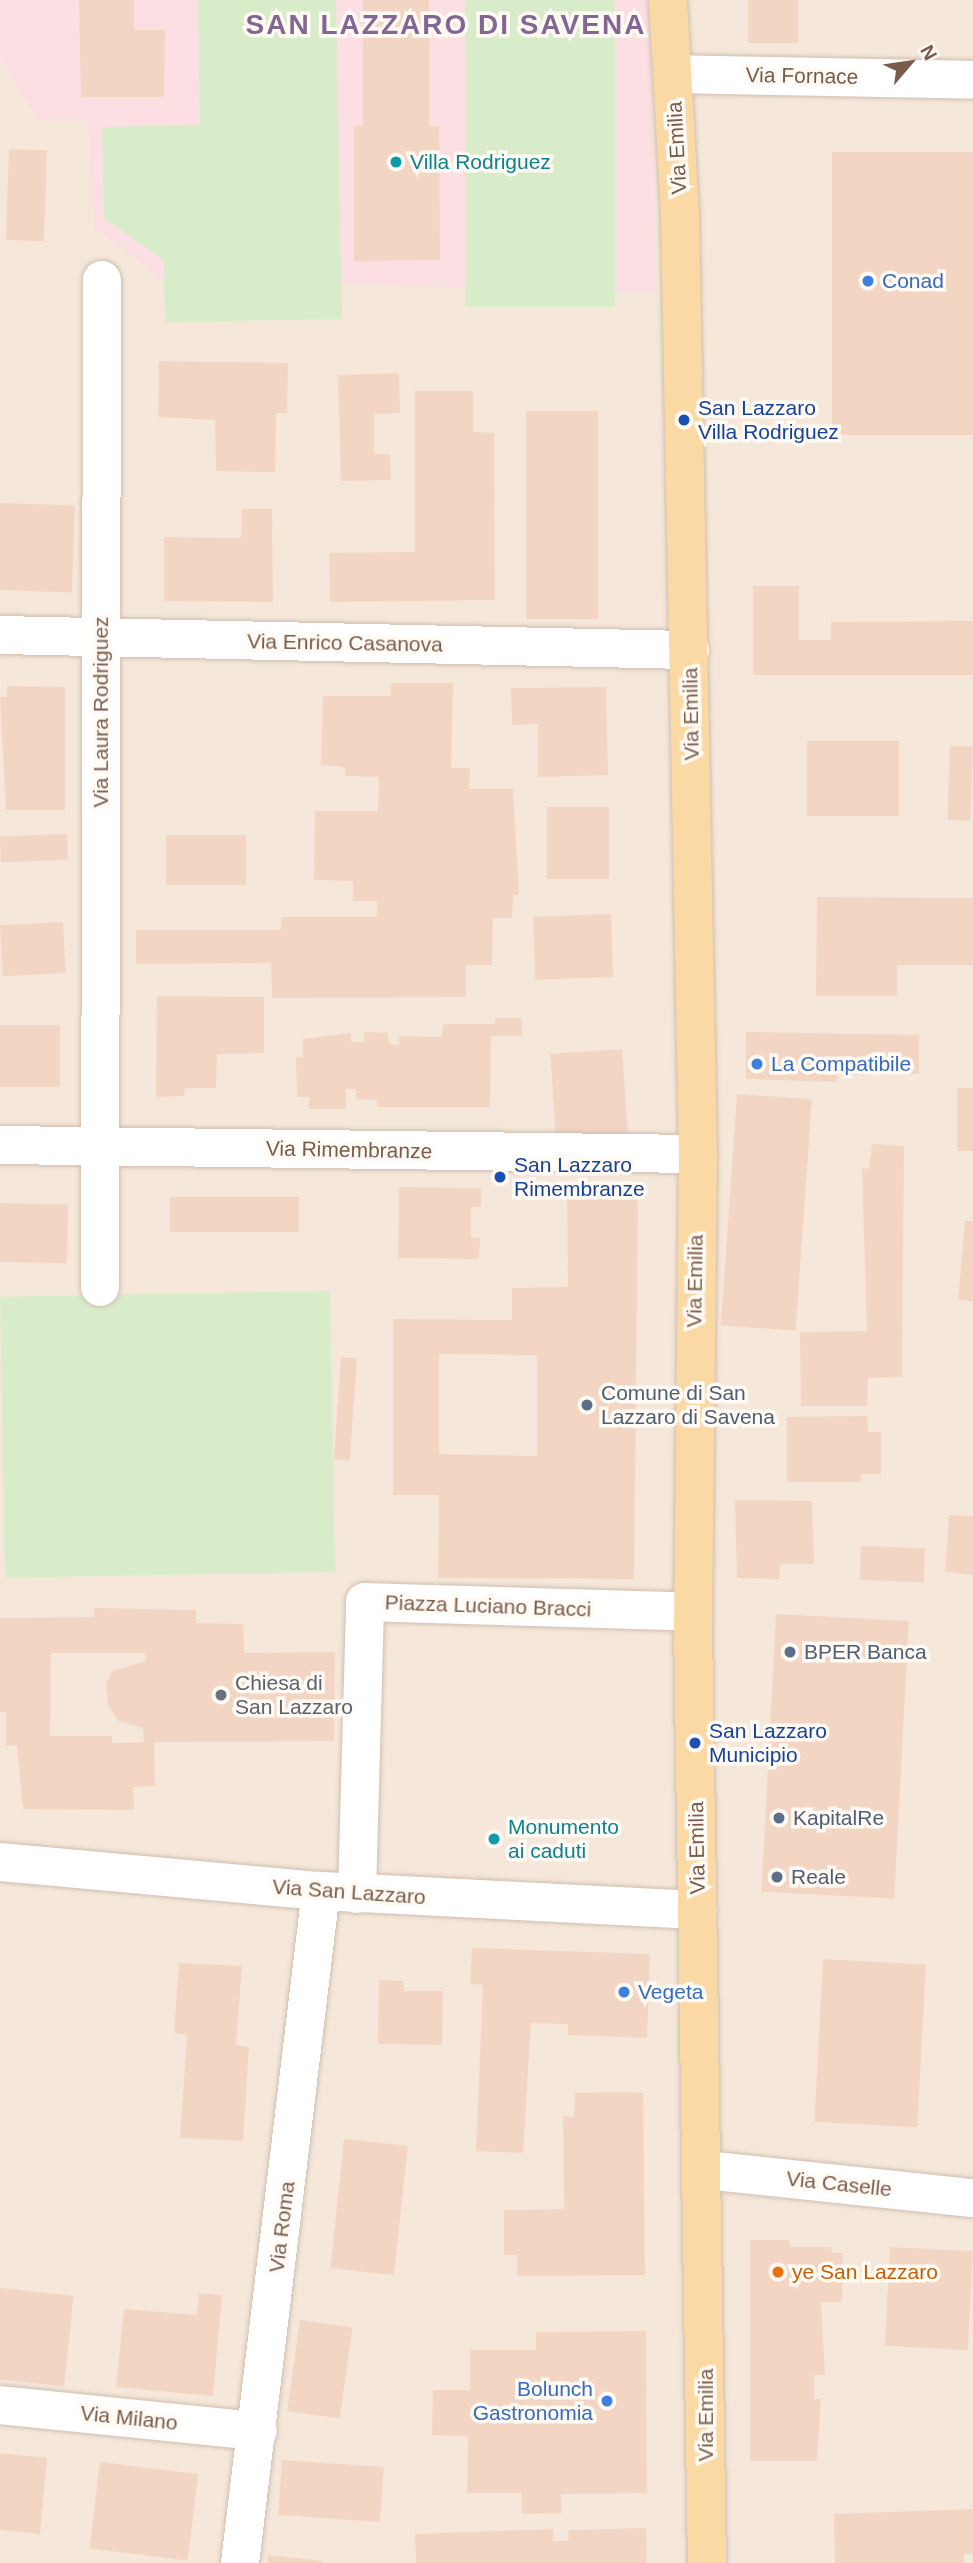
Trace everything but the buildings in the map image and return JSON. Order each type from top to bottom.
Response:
[{"type":"main road","name":"Via Emilia","points":[[668,0],[673,74],[690,650],[698,1154],[693,1612],[705,2169],[707,2563]]},
{"type":"street","name":"Via Fornace","points":[[673,74],[973,80]]},
{"type":"street","name":"Via Laura Rodriguez","points":[[100,1287],[103,1144],[100,637],[102,280]]},
{"type":"street","name":"Via Enrico Casanova","points":[[0,635],[690,650]]},
{"type":"street","name":"Via Rimembranze","points":[[0,1145],[103,1144],[698,1154]]},
{"type":"street","name":"Piazza Luciano Bracci","points":[[339,1892],[365,1602],[693,1612]]},
{"type":"street","name":"Via San Lazzaro","points":[[0,1861],[339,1892],[698,1910]]},
{"type":"street","name":"Via Roma","points":[[240,2563],[339,1892]]},
{"type":"street","name":"Via Caselle","points":[[705,2169],[973,2198]]},
{"type":"street","name":"Via Milano","points":[[0,2405],[258,2431]]},
{"type":"shaded area","points":[[0,0],[973,0],[973,2563],[0,2563]]},
{"type":"shaded area","points":[[0,0],[649,0],[656,293],[161,278],[94,228],[88,120],[37,119],[0,58]]},
{"type":"green space","points":[[198,0],[336,0],[342,319],[165,322],[164,260],[104,219],[102,127],[200,125]]},
{"type":"green space","points":[[465,0],[615,0],[615,307],[465,307]]},
{"type":"green space","points":[[330,1291],[335,1572],[5,1578],[0,1297]]},
{"type":"place","name":"Villa Rodriguez","points":[[396,162]]},
{"type":"place","name":"Conad","points":[[868,281]]},
{"type":"place","name":"San Lazzaro Villa Rodriguez","points":[[684,420]]},
{"type":"place","name":"La Compatibile","points":[[757,1064]]},
{"type":"place","name":"San Lazzaro Rimembranze","points":[[500,1177]]},
{"type":"place","name":"Comune di San Lazzaro di Savena","points":[[587,1405]]},
{"type":"place","name":"BPER Banca","points":[[790,1652]]},
{"type":"place","name":"Chiesa di San Lazzaro","points":[[221,1695]]},
{"type":"place","name":"San Lazzaro Municipio","points":[[695,1743]]},
{"type":"place","name":"KapitalRe","points":[[779,1818]]},
{"type":"place","name":"Monumento ai caduti","points":[[494,1839]]},
{"type":"place","name":"Reale","points":[[777,1877]]},
{"type":"place","name":"Vegeta","points":[[624,1992]]},
{"type":"place","name":"ye San Lazzaro","points":[[778,2272]]},
{"type":"place","name":"Bolunch Gastronomia","points":[[607,2401]]},
{"type":"district","name":"SAN LAZZARO DI SAVENA","points":[[446,25]]}]
